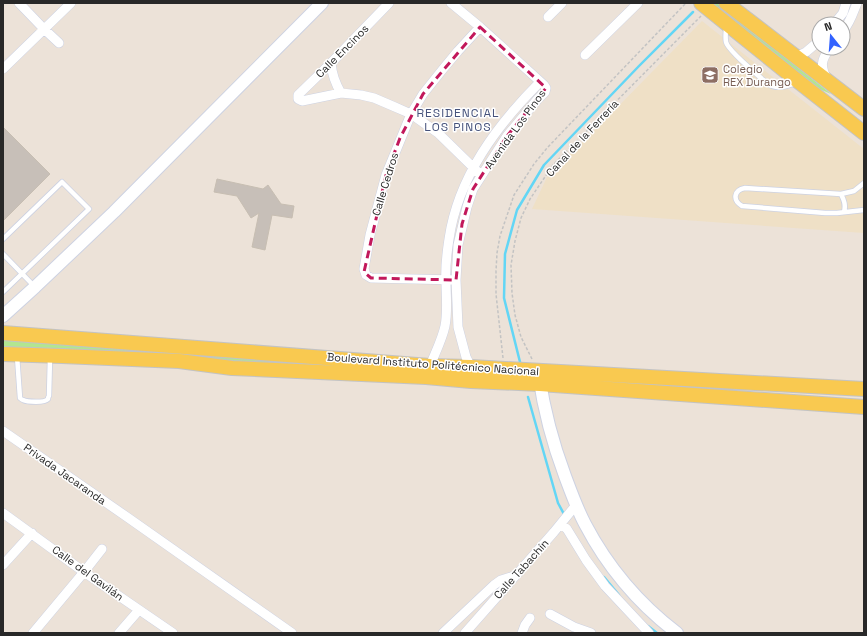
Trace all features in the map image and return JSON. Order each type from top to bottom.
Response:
[{"type":"main road","points":[[726,3],[828,82],[863,106]]},
{"type":"main road","points":[[704,6],[864,132]]},
{"type":"main road","name":"Boulevard Instituto Politécnico Nacional","points":[[3,333],[428,372],[471,381],[539,377],[864,389]]},
{"type":"main road","name":"Boulevard Instituto Politécnico Nacional","points":[[3,354],[179,361],[232,368],[428,372],[471,367],[504,369],[539,377],[864,407]]},
{"type":"street","points":[[19,3],[59,43]]},
{"type":"street","points":[[3,68],[71,3]]},
{"type":"street","points":[[3,316],[114,212],[322,3]]},
{"type":"street","name":"Calle Encinos","points":[[341,93],[302,101],[298,99],[298,95],[389,3]]},
{"type":"street","points":[[451,3],[480,27],[540,82]]},
{"type":"street","points":[[548,17],[562,3]]},
{"type":"street","points":[[585,55],[638,3]]},
{"type":"street","points":[[841,16],[846,3],[857,5],[851,19]]},
{"type":"street","name":"Calle Cedros","points":[[456,280],[371,278],[364,272],[370,235],[386,175],[411,114],[423,94],[458,51],[480,27]]},
{"type":"street","points":[[796,57],[811,48]]},
{"type":"street","points":[[825,56],[822,64],[823,72],[828,82]]},
{"type":"street","points":[[331,63],[334,80],[341,93],[374,98],[411,114],[438,133],[481,175]]},
{"type":"street","name":"Avenida Los Pinos","points":[[428,372],[445,326],[447,311],[446,280],[449,239],[457,202],[473,168],[493,136],[506,119],[540,82],[546,90],[507,136],[481,175],[473,189],[462,224],[458,245],[456,280],[457,312],[458,327],[466,357],[471,367]]},
{"type":"street","points":[[852,123],[863,106]]},
{"type":"street","points":[[447,311],[457,312]]},
{"type":"street","points":[[442,336],[461,337]]},
{"type":"street","points":[[539,377],[551,432],[561,466],[584,524],[621,579],[646,607],[677,633]]},
{"type":"street","name":"Privada Jacaranda","points":[[3,431],[292,633]]},
{"type":"street","name":"Calle Tabachín","points":[[465,633],[576,505]]},
{"type":"street","name":"Calle del Gavilán","points":[[3,513],[84,572],[173,633]]},
{"type":"street","points":[[564,520],[567,529],[586,560],[605,586],[649,633]]},
{"type":"street","points":[[3,565],[32,533]]},
{"type":"street","points":[[33,633],[102,549]]},
{"type":"street","points":[[444,633],[494,585],[501,580],[515,575]]},
{"type":"street","points":[[119,633],[139,610]]},
{"type":"street","points":[[550,614],[574,627],[591,633]]},
{"type":"street","points":[[522,633],[525,624],[530,618]]},
{"type":"lane","points":[[726,23],[726,43],[728,47],[768,84],[779,87],[799,82]]},
{"type":"lane","points":[[3,239],[62,182],[89,209],[3,292]]},
{"type":"lane","points":[[864,183],[854,191],[841,194],[742,188],[736,193],[735,197],[737,202],[742,206],[825,213],[864,210]]},
{"type":"lane","points":[[841,194],[844,200],[844,212]]},
{"type":"lane","points":[[3,254],[35,287]]},
{"type":"lane","points":[[17,354],[20,398],[27,401],[41,402],[48,399],[49,396],[50,355]]},
{"type":"path","points":[[504,369],[496,294],[496,265],[500,236],[514,195],[534,164],[547,148],[686,3]]},
{"type":"path","name":"Canal de la Ferrería","points":[[539,377],[521,337],[515,315],[512,293],[511,265],[521,218],[530,200],[553,165],[704,6]]},
{"type":"highlighted area","points":[[480,27],[546,88],[507,136],[473,189],[462,224],[456,280],[371,278],[364,272],[386,175],[400,138],[423,94]]},
{"type":"shaded area","name":"Colegio REX Durango","points":[[702,21],[864,149],[864,233],[532,209],[547,177]]},
{"type":"green space","points":[[710,3],[717,3],[831,94],[817,88]]},
{"type":"green space","points":[[3,339],[410,368],[409,375],[3,349]]},
{"type":"building","points":[[3,127],[50,174],[3,221]]},
{"type":"building","points":[[217,179],[263,189],[268,185],[281,204],[294,206],[292,218],[272,215],[265,250],[252,247],[259,213],[251,218],[237,196],[214,192]]},
{"type":"waterway","points":[[521,366],[504,298],[505,254],[517,210],[544,165],[693,12]]},
{"type":"waterway","points":[[528,397],[558,503],[565,516]]},
{"type":"waterway","points":[[604,577],[619,595]]},
{"type":"waterway","points":[[648,626],[657,633]]},
{"type":"place","name":"Colegio REX Durango","points":[[710,75]]},
{"type":"district","name":"RESIDENCIAL LOS PINOS","points":[[458,120]]}]
